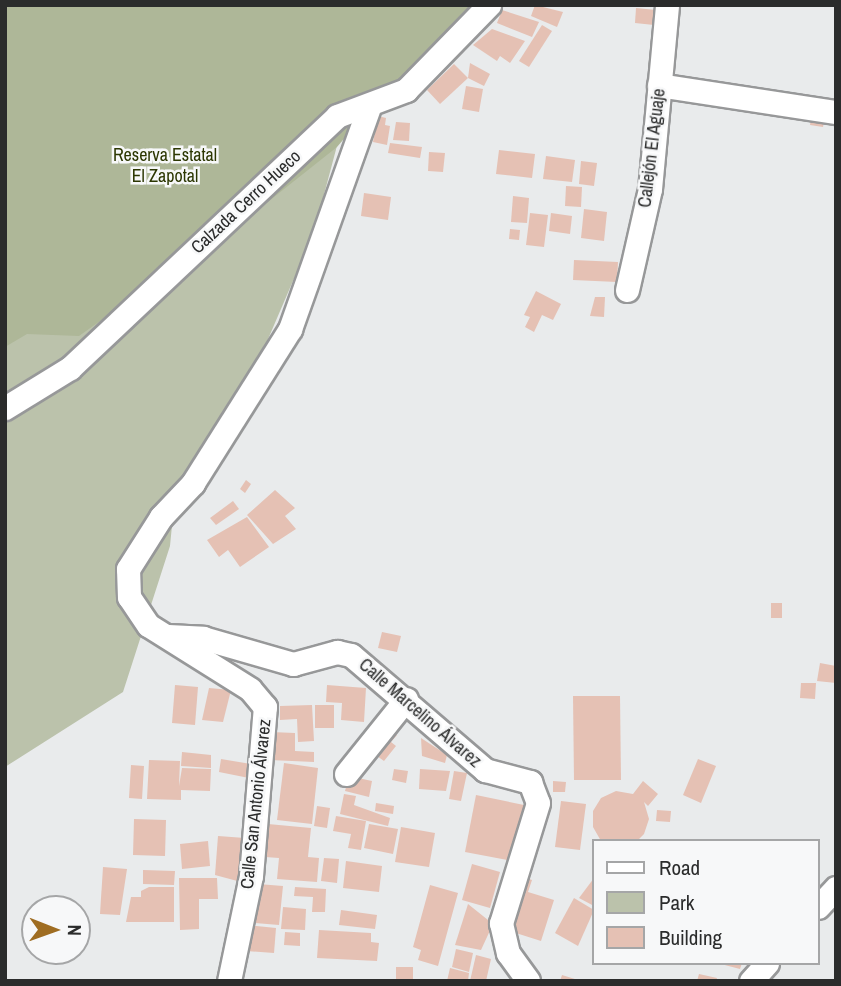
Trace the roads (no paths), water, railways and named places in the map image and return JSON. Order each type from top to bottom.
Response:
[{"type":"street","name":"Calzada Cerro Hueco","points":[[5,408],[70,369],[337,116],[369,107],[406,90],[489,5]]},
{"type":"street","name":"Callejón El Aguaje","points":[[627,290],[650,189],[667,5]]},
{"type":"street","points":[[659,85],[836,112]]},
{"type":"street","points":[[164,636],[148,625],[131,603],[127,584],[131,557],[193,483],[290,328],[369,107]]},
{"type":"street","name":"Calle Marcelino Álvarez","points":[[164,636],[203,638],[293,664],[337,652],[351,655],[485,770],[530,782],[536,790],[538,803],[502,923],[508,953],[528,981]]},
{"type":"street","name":"Calle San Antonio Álvarez","points":[[164,636],[250,689],[265,707],[251,876],[229,981]]},
{"type":"street","points":[[346,774],[405,699]]},
{"type":"street","points":[[820,905],[836,888]]},
{"type":"street","points":[[751,981],[765,965]]},
{"type":"park label","name":"Reserva Estatal El Zapotal","points":[[165,166]]}]
